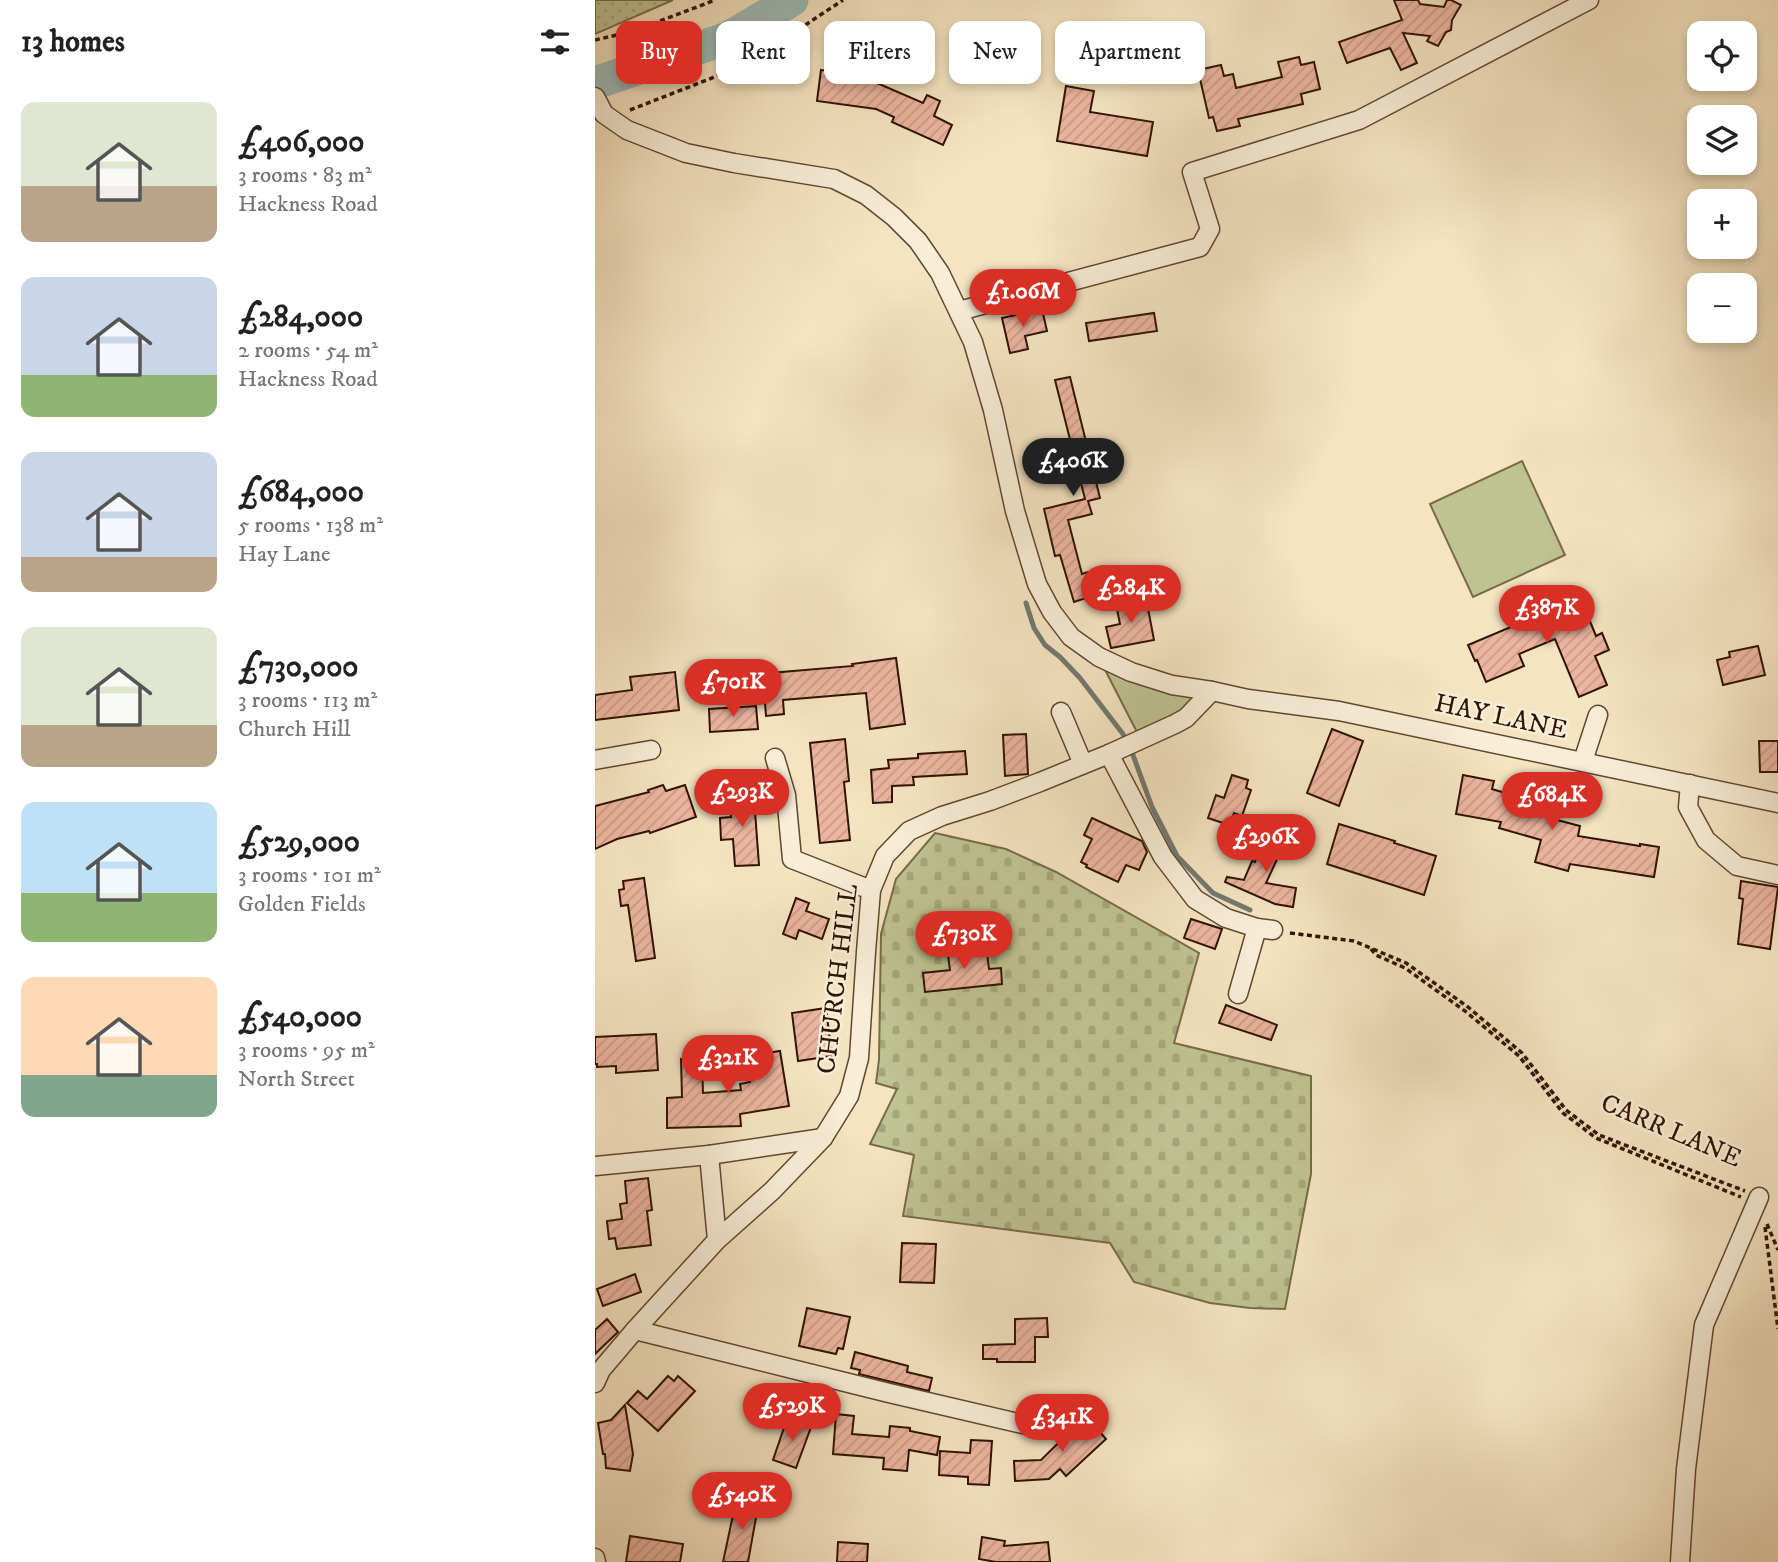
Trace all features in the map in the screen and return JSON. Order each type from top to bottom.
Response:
[{"type":"street","points":[[959,311],[1200,247],[1210,229],[1192,172],[1359,120],[1589,0]]},
{"type":"street","name":"HAY LANE","points":[[601,108],[627,130],[685,153],[834,179],[866,195],[918,241],[940,273],[973,342],[1015,511],[1037,584],[1052,612],[1071,637],[1099,657],[1131,672],[1172,685],[1248,699],[1339,711],[1778,803]]},
{"type":"street","name":"CHURCH HILL","points":[[595,1383],[601,1370],[635,1330],[717,1240],[772,1191],[823,1138],[849,1096],[859,1058],[871,890],[885,856],[909,831],[1115,751],[1186,718],[1212,691]]},
{"type":"street","points":[[1061,712],[1083,764]]},
{"type":"street","points":[[1583,761],[1598,715]]},
{"type":"street","points":[[595,760],[651,750]]},
{"type":"street","points":[[1115,751],[1163,857],[1195,899],[1226,918],[1265,929],[1238,995]]},
{"type":"street","points":[[775,758],[786,795],[792,859],[871,890]]},
{"type":"street","points":[[1691,783],[1688,807],[1706,841],[1737,866],[1778,875]]},
{"type":"street","points":[[595,1166],[709,1155],[823,1138]]},
{"type":"street","points":[[709,1155],[717,1240]]},
{"type":"street","points":[[1680,1562],[1686,1469],[1704,1325],[1758,1200]]},
{"type":"street","points":[[635,1330],[1027,1425]]},
{"type":"path","points":[[595,40],[634,31],[715,0]]},
{"type":"path","points":[[601,108],[626,111],[712,78],[772,47],[843,0]]},
{"type":"path","points":[[1265,929],[1354,941],[1370,947],[1376,955],[1405,968],[1465,1011],[1519,1056],[1563,1113],[1596,1138],[1758,1200]]},
{"type":"path","points":[[1778,1250],[1764,1218],[1778,1329]]},
{"type":"green space","points":[[595,0],[673,0],[625,21],[616,21],[616,25],[595,34]]},
{"type":"green space","points":[[1522,461],[1565,555],[1473,597],[1430,504]]},
{"type":"green space","points":[[1099,658],[1212,691],[1141,740]]},
{"type":"green space","points":[[935,833],[1006,849],[1056,872],[1199,953],[1174,1043],[1311,1076],[1311,1174],[1285,1309],[1210,1303],[1134,1282],[1110,1243],[903,1216],[914,1155],[870,1144],[897,1089],[876,1083],[879,1060],[881,934],[896,879]]},
{"type":"building","points":[[1394,0],[1418,0],[1420,4],[1444,7],[1447,0],[1451,0],[1461,5],[1452,20],[1451,30],[1446,32],[1438,46],[1427,41],[1430,36],[1403,33],[1417,63],[1401,70],[1390,48],[1347,63],[1339,42],[1402,20]]},
{"type":"building","points":[[1299,57],[1301,65],[1314,62],[1320,89],[1301,94],[1303,104],[1238,119],[1240,126],[1217,131],[1213,117],[1209,118],[1201,84],[1205,84],[1205,68],[1221,65],[1224,76],[1233,74],[1236,88],[1282,77],[1278,62]]},
{"type":"building","points":[[821,70],[824,70],[824,84],[879,84],[923,103],[927,95],[940,101],[934,116],[952,125],[943,145],[892,122],[894,117],[876,109],[817,101]]},
{"type":"building","points":[[1066,86],[1094,91],[1090,112],[1153,122],[1147,156],[1057,141]]},
{"type":"building","points":[[1042,309],[1047,331],[1025,336],[1028,349],[1010,353],[1002,318]]},
{"type":"building","points":[[1154,313],[1157,331],[1089,341],[1086,323]]},
{"type":"building","points":[[1070,377],[1100,498],[1088,501],[1092,514],[1068,520],[1082,574],[1088,572],[1095,595],[1074,602],[1060,555],[1055,556],[1044,509],[1085,499],[1055,380]]},
{"type":"building","points":[[1580,597],[1596,636],[1602,633],[1609,650],[1595,656],[1607,685],[1579,697],[1555,639],[1519,654],[1524,666],[1486,682],[1468,645],[1525,621],[1522,614],[1550,602],[1552,608]]},
{"type":"building","points":[[1146,598],[1154,640],[1111,648],[1106,627],[1120,624],[1116,604]]},
{"type":"building","points":[[1758,646],[1765,675],[1723,685],[1717,660],[1730,657],[1729,652]]},
{"type":"building","points":[[896,658],[905,724],[870,729],[866,693],[783,700],[784,714],[766,716],[764,690],[772,689],[770,673],[853,666],[852,664]]},
{"type":"building","points":[[675,672],[679,710],[595,720],[595,695],[632,690],[630,677]]},
{"type":"building","points":[[756,706],[758,729],[710,732],[709,709]]},
{"type":"building","points":[[1332,729],[1363,741],[1339,806],[1307,793]]},
{"type":"building","points":[[1026,734],[1028,774],[1005,776],[1003,735]]},
{"type":"building","points":[[845,739],[849,781],[844,782],[850,840],[820,843],[810,743]]},
{"type":"building","points":[[1759,741],[1778,741],[1778,772],[1760,772]]},
{"type":"building","points":[[965,751],[967,774],[913,777],[914,785],[892,786],[892,802],[873,803],[871,770],[889,768],[888,760],[918,758],[918,754]]},
{"type":"building","points":[[1232,775],[1248,780],[1246,788],[1251,790],[1242,816],[1234,813],[1229,825],[1208,818],[1216,795],[1224,798]]},
{"type":"building","points":[[1463,775],[1494,781],[1492,789],[1545,805],[1542,816],[1580,826],[1578,836],[1659,847],[1654,877],[1570,864],[1568,871],[1535,862],[1541,840],[1499,828],[1501,822],[1456,814]]},
{"type":"building","points":[[663,785],[666,791],[685,785],[696,817],[650,833],[649,831],[617,839],[595,849],[595,806],[649,792],[648,790]]},
{"type":"building","points":[[745,789],[746,798],[754,798],[759,865],[735,866],[733,839],[721,840],[720,818],[731,817],[729,790]]},
{"type":"building","points":[[1092,818],[1142,841],[1147,852],[1139,870],[1126,865],[1118,882],[1081,862],[1092,839],[1084,835]]},
{"type":"building","points":[[1339,824],[1436,856],[1424,895],[1327,864]]},
{"type":"building","points":[[1263,833],[1286,840],[1266,883],[1296,888],[1293,907],[1275,904],[1225,882],[1227,877],[1244,880],[1252,861],[1255,862]]},
{"type":"building","points":[[644,878],[655,958],[636,961],[628,905],[621,906],[619,890],[624,889],[623,881]]},
{"type":"building","points":[[1741,881],[1778,887],[1770,949],[1738,944],[1743,899],[1739,898]]},
{"type":"building","points":[[796,898],[809,903],[806,911],[829,919],[822,939],[799,930],[796,939],[783,934]]},
{"type":"building","points":[[1191,919],[1222,929],[1215,949],[1184,938]]},
{"type":"building","points":[[986,945],[989,969],[1001,968],[1002,984],[925,992],[923,973],[950,970],[947,948]]},
{"type":"building","points":[[1226,1005],[1277,1025],[1271,1040],[1219,1023]]},
{"type":"building","points":[[826,1008],[832,1056],[798,1061],[792,1013]]},
{"type":"building","points":[[656,1034],[658,1070],[616,1073],[616,1066],[597,1067],[595,1064],[595,1037]]},
{"type":"building","points":[[780,1051],[789,1106],[740,1114],[741,1126],[667,1128],[667,1098],[682,1097],[681,1059],[702,1058],[703,1093],[741,1090],[740,1084],[750,1082],[746,1056]]},
{"type":"building","points":[[648,1178],[652,1210],[647,1211],[651,1245],[617,1249],[615,1238],[609,1239],[607,1221],[622,1219],[620,1204],[627,1203],[625,1181]]},
{"type":"building","points":[[902,1243],[936,1244],[934,1283],[900,1282]]},
{"type":"building","points":[[635,1274],[641,1292],[603,1306],[597,1289]]},
{"type":"building","points":[[807,1308],[850,1317],[843,1349],[838,1348],[836,1354],[799,1346]]},
{"type":"building","points":[[1047,1318],[1048,1337],[1035,1337],[1035,1362],[997,1362],[997,1359],[983,1359],[983,1345],[1015,1344],[1015,1319]]},
{"type":"building","points":[[607,1319],[618,1332],[595,1354],[595,1330]]},
{"type":"building","points":[[855,1352],[908,1366],[907,1372],[932,1378],[929,1391],[859,1374],[860,1370],[851,1368]]},
{"type":"building","points":[[668,1376],[674,1381],[678,1376],[695,1391],[658,1431],[627,1403],[638,1391],[647,1399]]},
{"type":"building","points":[[625,1405],[633,1454],[630,1471],[606,1468],[598,1423],[611,1420]]},
{"type":"building","points":[[836,1414],[854,1416],[852,1434],[889,1437],[890,1426],[910,1428],[910,1431],[940,1437],[937,1455],[909,1450],[907,1471],[883,1469],[884,1458],[833,1454]]},
{"type":"building","points":[[1086,1416],[1106,1439],[1066,1476],[1060,1469],[1049,1479],[1015,1481],[1014,1461],[1041,1460]]},
{"type":"building","points":[[787,1419],[811,1427],[796,1468],[773,1460]]},
{"type":"building","points":[[971,1440],[992,1441],[989,1485],[968,1484],[968,1477],[939,1475],[940,1451],[970,1453]]},
{"type":"building","points":[[740,1497],[759,1501],[748,1562],[723,1562],[733,1515],[736,1516]]},
{"type":"building","points":[[630,1536],[683,1544],[680,1562],[626,1562]]},
{"type":"building","points":[[982,1537],[1005,1541],[1004,1546],[1048,1542],[1050,1562],[996,1562],[979,1559]]},
{"type":"building","points":[[838,1542],[868,1544],[867,1562],[837,1562]]},
{"type":"waterway","points":[[595,83],[728,38],[792,0]]},
{"type":"waterway","points":[[1026,603],[1034,628],[1045,645],[1080,678],[1123,734],[1152,807],[1177,856],[1213,893],[1250,910]]}]
